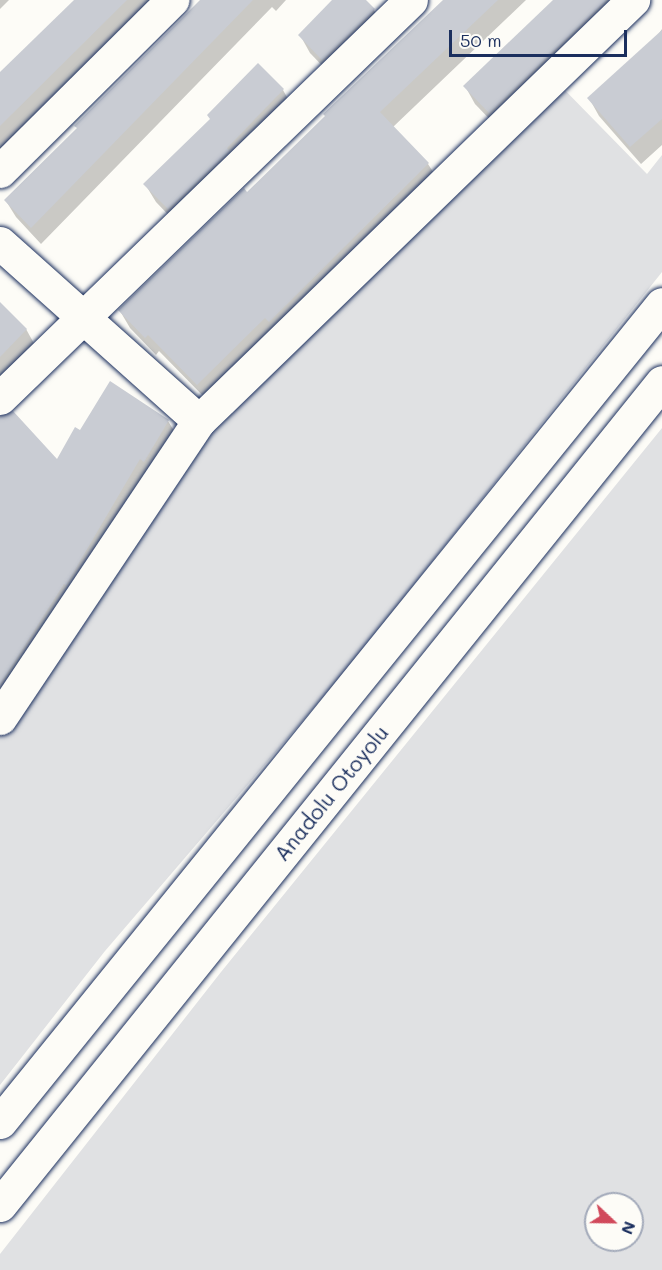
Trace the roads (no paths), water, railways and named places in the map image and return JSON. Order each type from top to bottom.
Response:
[{"type":"main road","points":[[0,171],[172,0]]},
{"type":"main road","points":[[0,398],[411,0]]},
{"type":"main road","points":[[0,718],[199,421],[633,0]]},
{"type":"main road","points":[[0,243],[199,421]]},
{"type":"main road","points":[[0,1122],[662,304]]},
{"type":"main road","name":"Anadolu Otoyolu","points":[[0,1205],[662,382]]}]
